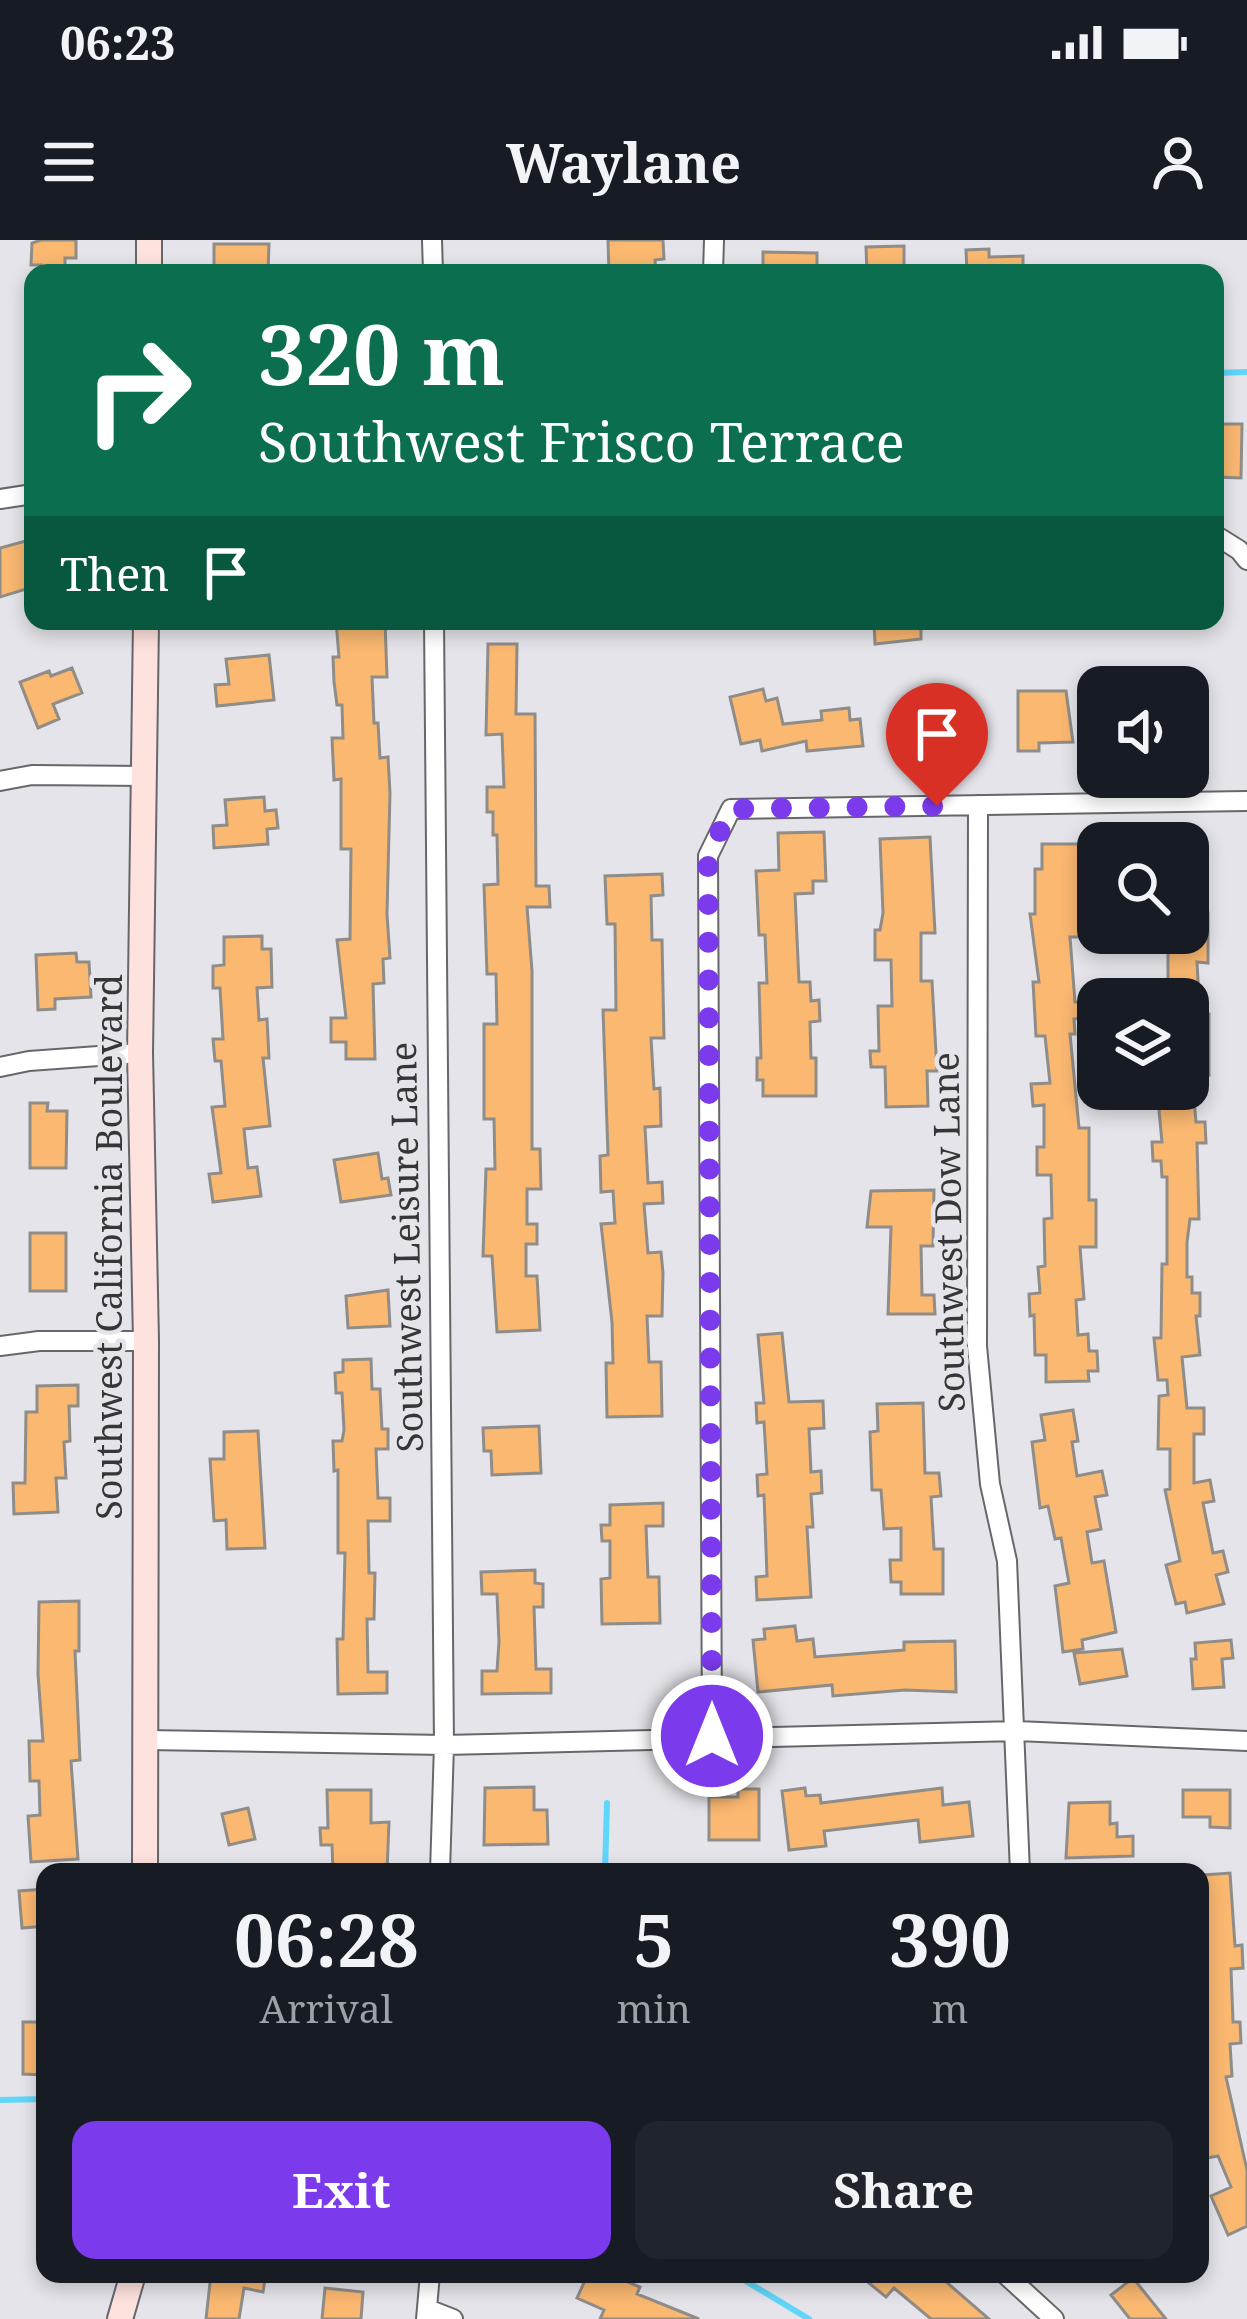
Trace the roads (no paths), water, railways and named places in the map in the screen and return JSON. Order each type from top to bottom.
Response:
[{"type":"street","points":[[1224,541],[1247,560]]},
{"type":"street","name":"Southwest California Boulevard","points":[[145,1863],[146,1340],[140,1053],[146,630]]},
{"type":"street","name":"Southwest Leisure Lane","points":[[434,630],[444,1745],[440,1863]]},
{"type":"street","points":[[0,781],[32,775],[146,776]]},
{"type":"street","points":[[712,1736],[708,856],[731,809],[1247,801]]},
{"type":"street","name":"Southwest Dow Lane","points":[[978,805],[977,1346],[990,1484],[1007,1561],[1020,1863]]},
{"type":"street","points":[[0,1067],[140,1053]]},
{"type":"street","points":[[0,1346],[146,1340]]},
{"type":"street","points":[[146,1740],[444,1745],[1017,1731],[1247,1741]]},
{"type":"street","points":[[120,2319],[130,2283]]},
{"type":"street","points":[[430,2283],[428,2314],[453,2319]]},
{"type":"street","points":[[1015,2283],[1054,2319]]},
{"type":"waterway","points":[[1224,373],[1247,372]]},
{"type":"waterway","points":[[605,1863],[607,1803]]},
{"type":"waterway","points":[[0,2100],[36,2099]]},
{"type":"waterway","points":[[749,2283],[809,2319]]}]
